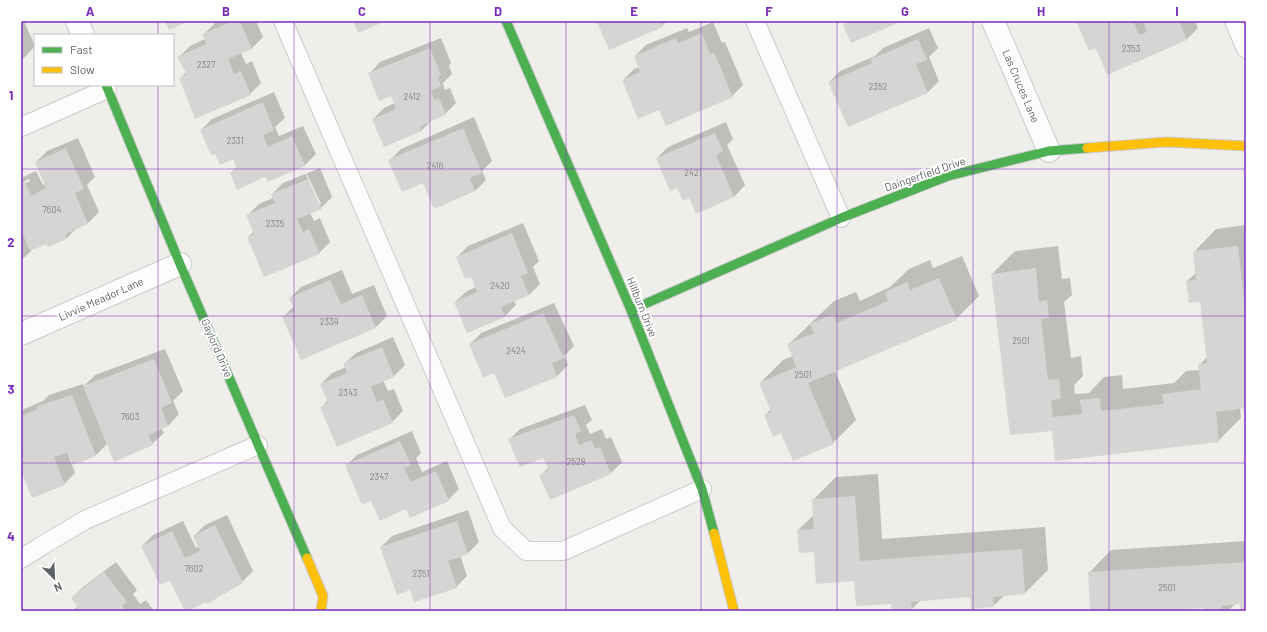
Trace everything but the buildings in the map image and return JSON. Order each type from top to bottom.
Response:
[{"type":"street","points":[[77,21],[83,34]]},
{"type":"street","name":"Hillburn Drive","points":[[506,21],[631,310],[702,489],[734,611]]},
{"type":"street","name":"Las Cruces Lane","points":[[993,21],[1049,151]]},
{"type":"street","name":"Gaylord Drive","points":[[107,87],[180,264],[323,596],[321,611]]},
{"type":"street","name":"Daingerfield Drive","points":[[631,310],[841,218],[948,176],[1049,151],[1166,142],[1246,146]]},
{"type":"street","name":"Livvie Meador Lane","points":[[21,334],[180,264]]},
{"type":"lane","points":[[283,21],[502,528],[526,551],[562,551],[702,489]]},
{"type":"lane","points":[[755,21],[841,218]]},
{"type":"lane","points":[[1234,21],[1246,49]]},
{"type":"lane","points":[[21,127],[107,87]]},
{"type":"lane","points":[[21,560],[86,520],[258,445]]},
{"type":"traffic: fast","points":[[506,21],[631,310],[702,489],[714,533]]},
{"type":"traffic: fast","points":[[106,86],[180,264],[307,558]]},
{"type":"traffic: fast","points":[[631,310],[841,218],[948,176],[1049,151],[1087,148]]},
{"type":"traffic: slow","points":[[1087,148],[1166,142],[1246,146]]},
{"type":"traffic: slow","points":[[714,533],[734,611]]},
{"type":"traffic: slow","points":[[307,558],[323,596],[321,611]]}]
